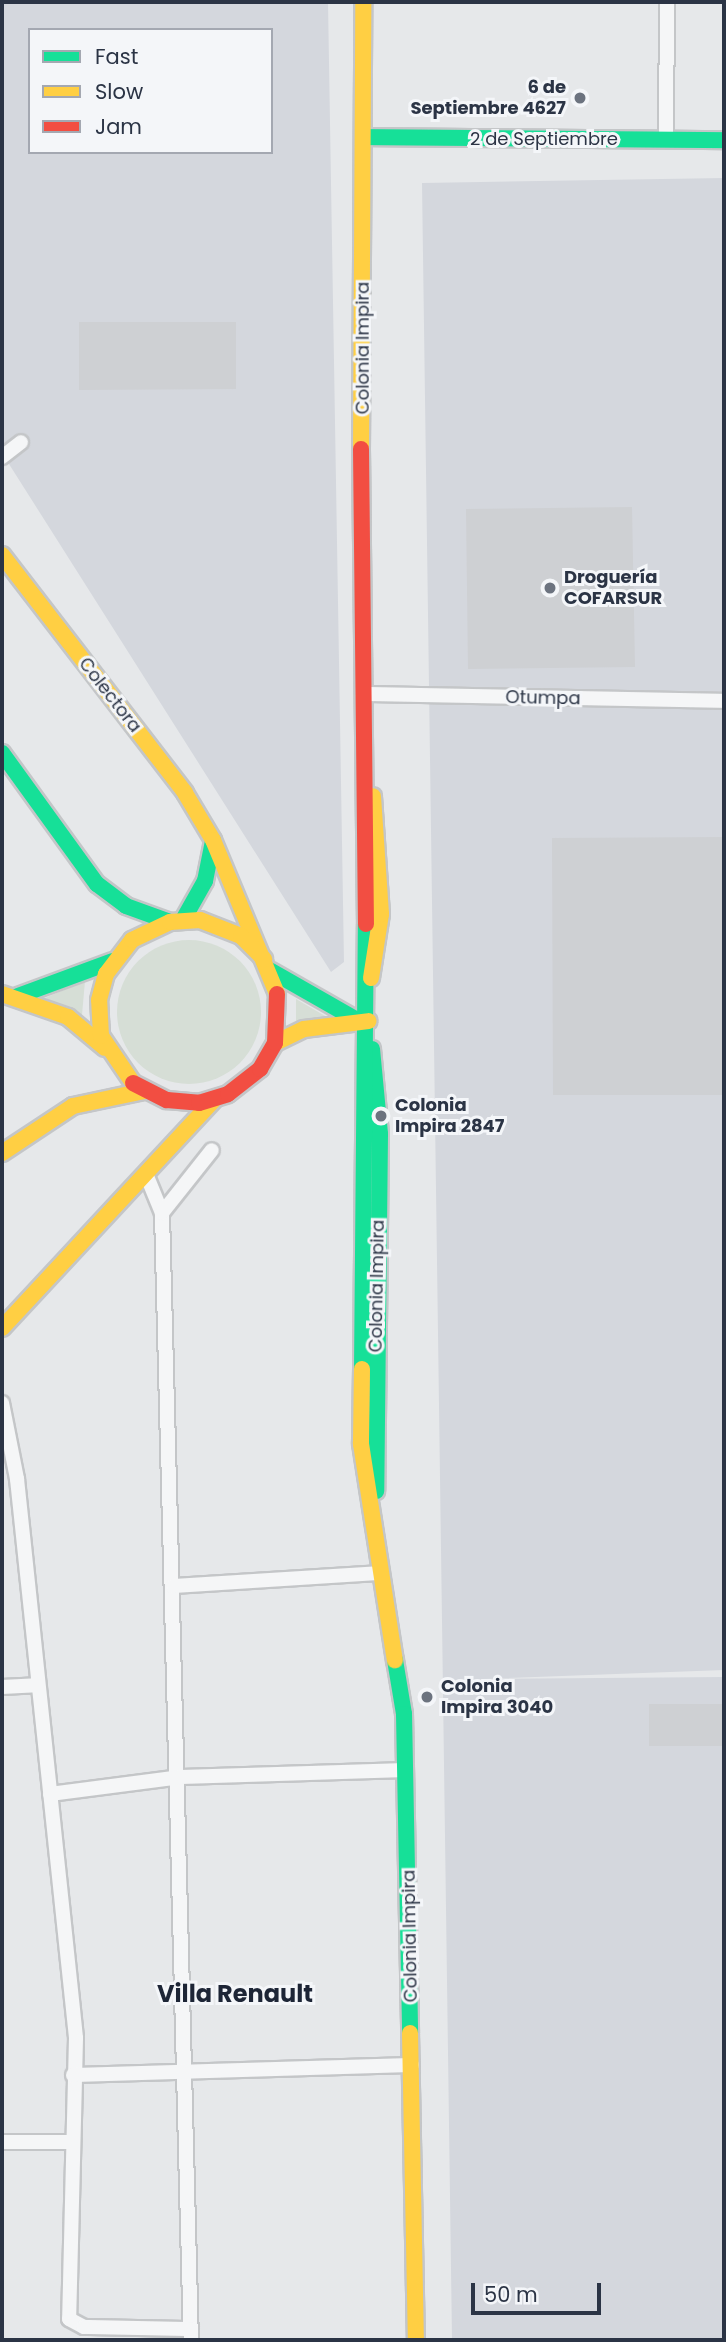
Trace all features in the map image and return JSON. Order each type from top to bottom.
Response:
[{"type":"main road","name":"Colonia Impira","points":[[363,2],[363,961],[369,986],[362,1020],[370,1039],[380,1134],[373,1534],[404,1714],[407,1770],[416,2340]]},
{"type":"main road","name":"2 de Septiembre","points":[[364,137],[724,140]]},
{"type":"main road","name":"Colectora","points":[[2,555],[168,769],[213,840],[267,965]]},
{"type":"main road","points":[[2,753],[97,884],[127,906],[177,921],[228,929],[267,965],[362,1020]]},
{"type":"main road","points":[[106,1049],[99,1000],[113,961],[132,940],[177,921],[205,881],[213,840]]},
{"type":"main road","points":[[10,995],[113,961]]},
{"type":"main road","points":[[2,1328],[214,1100],[253,1077],[275,1042],[280,1015],[267,965]]},
{"type":"main road","points":[[10,995],[68,1017],[106,1049],[144,1091],[181,1103],[214,1100]]},
{"type":"main road","points":[[275,1042],[362,1020]]},
{"type":"main road","points":[[2,1153],[73,1106],[144,1091]]},
{"type":"street","points":[[666,140],[667,2]]},
{"type":"street","points":[[2,457],[21,442]]},
{"type":"street","name":"Otumpa","points":[[363,694],[724,701]]},
{"type":"street","points":[[162,1213],[212,1150]]},
{"type":"street","points":[[2,1402],[50,1794],[76,2038],[71,2142],[69,2319],[84,2327],[191,2334],[181,1777],[162,1213],[146,1174]]},
{"type":"street","points":[[173,1586],[379,1573]]},
{"type":"street","points":[[2,1686],[36,1685]]},
{"type":"street","points":[[50,1794],[181,1777],[407,1770]]},
{"type":"street","points":[[74,2075],[187,2068],[412,2065]]},
{"type":"street","points":[[2,2142],[71,2142]]},
{"type":"shaded area","points":[[2,2],[328,2],[344,962],[331,972],[2,453]]},
{"type":"shaded area","points":[[724,178],[724,1670],[483,1679],[724,1677],[724,2340],[452,2340],[422,183]]},
{"type":"shaded area","points":[[189,940],[217,945],[240,961],[256,984],[261,1012],[256,1040],[240,1063],[217,1079],[189,1084],[161,1079],[138,1063],[122,1040],[117,1012],[122,984],[138,961],[161,945]]},
{"type":"shaded area","points":[[85,981],[82,1015],[45,998]]},
{"type":"shaded area","points":[[296,999],[327,1017],[296,1021]]},
{"type":"building","points":[[79,322],[236,322],[236,389],[79,390]]},
{"type":"building","name":"Droguería COFARSUR","points":[[632,507],[635,667],[468,669],[466,509]]},
{"type":"building","points":[[724,837],[724,1095],[553,1095],[552,838]]},
{"type":"building","points":[[649,1704],[724,1704],[724,1746],[649,1746]]},
{"type":"traffic: fast","points":[[364,137],[724,140]]},
{"type":"traffic: fast","points":[[2,753],[97,884],[126,906],[170,922]]},
{"type":"traffic: fast","points":[[183,920],[205,881],[213,841]]},
{"type":"traffic: fast","points":[[362,1369],[366,924]]},
{"type":"traffic: fast","points":[[18,996],[113,961]]},
{"type":"traffic: fast","points":[[271,971],[355,1019]]},
{"type":"traffic: fast","points":[[372,1049],[380,1134],[376,1491]]},
{"type":"traffic: fast","points":[[395,1660],[404,1714],[410,2033]]},
{"type":"traffic: slow","points":[[361,449],[363,2]]},
{"type":"traffic: slow","points":[[2,555],[185,793],[213,840],[277,994]]},
{"type":"traffic: slow","points":[[371,978],[381,914],[373,796]]},
{"type":"traffic: slow","points":[[133,1083],[101,1036],[99,1000],[106,974],[132,940],[170,922],[200,920],[241,936],[264,959]]},
{"type":"traffic: slow","points":[[2,994],[68,1017],[105,1048]]},
{"type":"traffic: slow","points":[[275,1043],[304,1029],[369,1021]]},
{"type":"traffic: slow","points":[[2,1153],[73,1106],[144,1091]]},
{"type":"traffic: slow","points":[[2,1328],[214,1100]]},
{"type":"traffic: slow","points":[[362,1369],[361,1444],[395,1660]]},
{"type":"traffic: slow","points":[[410,2033],[416,2340]]},
{"type":"traffic: jam","points":[[361,449],[366,924]]},
{"type":"traffic: jam","points":[[133,1083],[167,1100],[199,1103],[228,1094],[260,1069],[275,1043],[277,994]]},
{"type":"place","name":"6 de Septiembre 4627","points":[[580,98]]},
{"type":"place","name":"Droguería COFARSUR","points":[[550,588]]},
{"type":"place","name":"Colonia Impira 2847","points":[[381,1116]]},
{"type":"place","name":"Colonia Impira 3040","points":[[427,1697]]},
{"type":"district","name":"Villa Renault","points":[[235,1994]]}]
